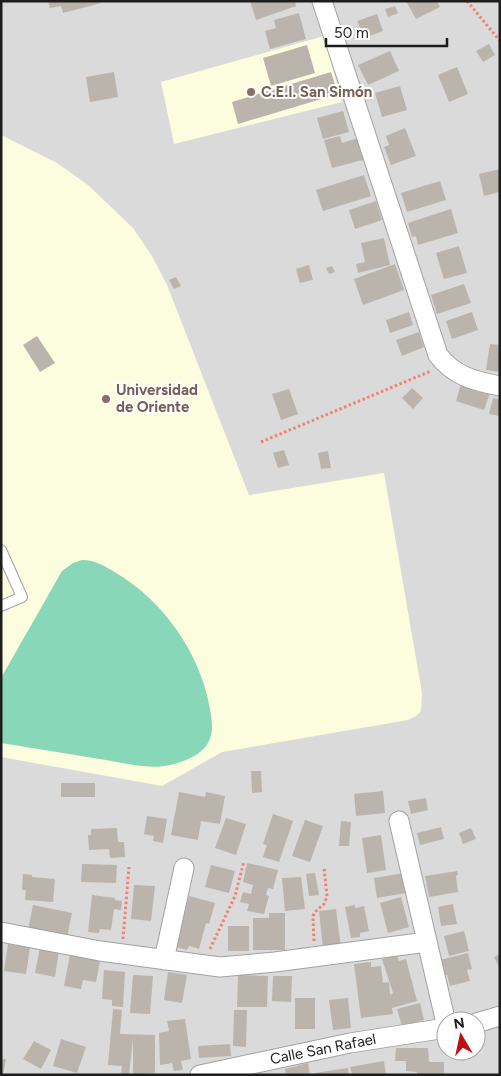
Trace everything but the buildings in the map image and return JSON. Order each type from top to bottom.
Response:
[{"type":"street","points":[[322,1],[432,342],[438,355],[453,372],[500,386]]},
{"type":"street","points":[[399,821],[443,1011]]},
{"type":"street","points":[[164,960],[184,868]]},
{"type":"street","points":[[1,932],[63,945],[220,967],[315,957],[426,942]]},
{"type":"street","points":[[486,1020],[500,1016]]},
{"type":"street","name":"Calle San Rafael","points":[[200,1075],[359,1042],[436,1030]]},
{"type":"lane","points":[[1,550],[22,597],[1,606]]},
{"type":"path","points":[[467,1],[500,41]]},
{"type":"path","points":[[261,442],[446,365]]},
{"type":"path","points":[[202,965],[235,896],[244,861]]},
{"type":"path","points":[[122,954],[129,867]]},
{"type":"path","points":[[315,957],[313,916],[324,904],[327,897],[324,867]]},
{"type":"shaded area","points":[[1,1],[500,1],[500,1075],[1,1075]]},
{"type":"shaded area","name":"C.E.I. San Simón","points":[[324,36],[342,102],[174,144],[161,82]]},
{"type":"shaded area","name":"Universidad de Oriente","points":[[1,135],[57,163],[88,185],[133,228],[152,256],[167,285],[249,495],[384,473],[422,693],[421,711],[416,716],[408,720],[222,752],[162,786],[1,757]]},
{"type":"green space","points":[[82,560],[96,562],[133,585],[150,598],[178,631],[198,669],[210,709],[211,735],[208,743],[197,754],[170,765],[154,767],[1,743],[1,678],[62,571],[73,563]]},
{"type":"place","name":"C.E.I. San Simón","points":[[251,92]]},
{"type":"place","name":"Universidad de Oriente","points":[[106,399]]}]
